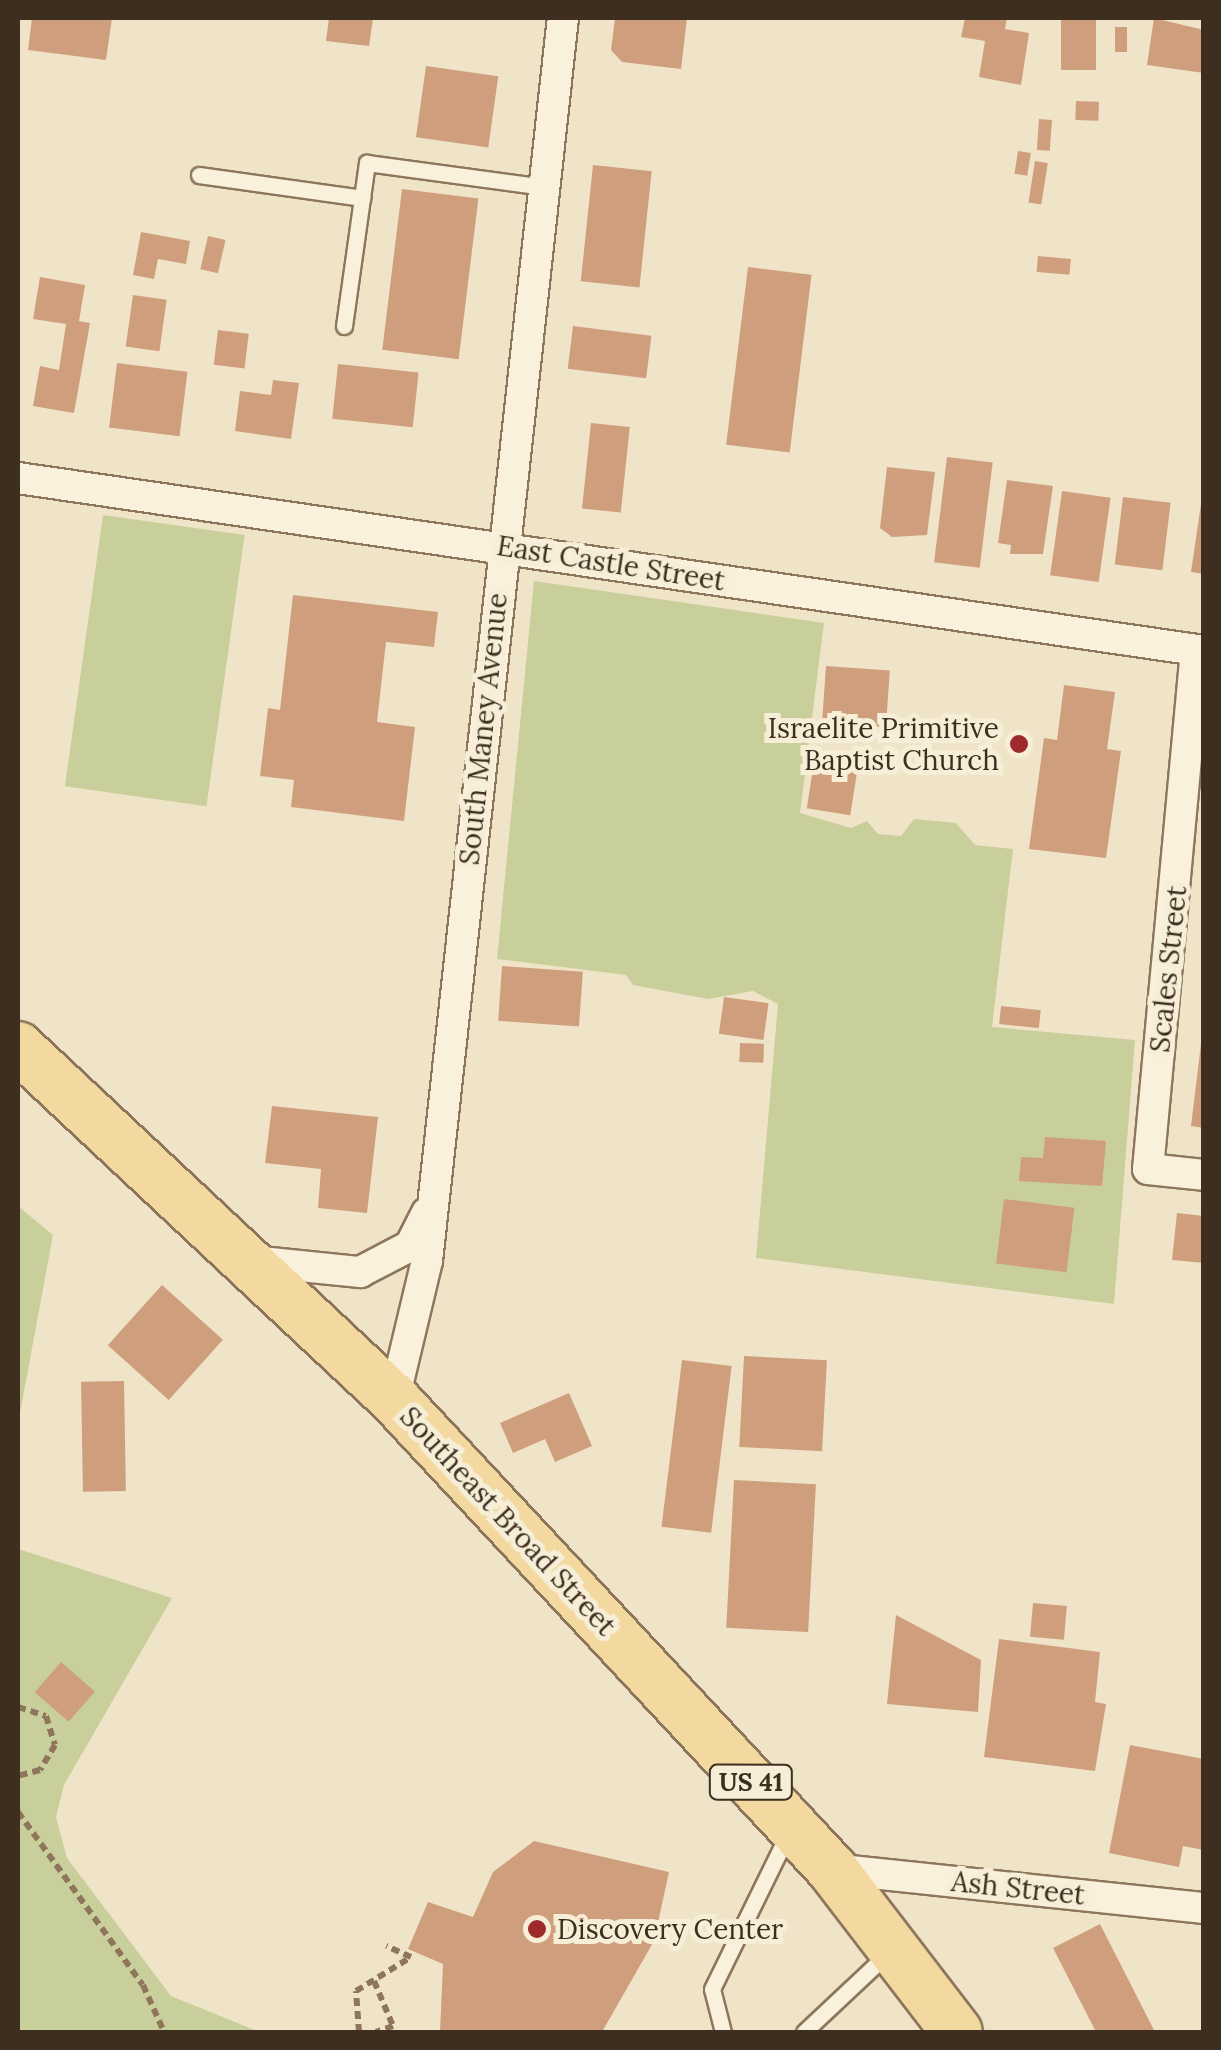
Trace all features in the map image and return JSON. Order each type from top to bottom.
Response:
[{"type":"main road","name":"Southeast Broad Street","points":[[18,1047],[250,1260],[394,1399],[832,1869],[896,1945],[957,2032]]},
{"type":"street","name":"South Maney Avenue","points":[[394,1399],[433,1202],[501,546],[564,18]]},
{"type":"street","name":"East Castle Street","points":[[18,478],[1200,650]]},
{"type":"street","name":"Scales Street","points":[[1200,650],[1148,1169],[1204,1175]]},
{"type":"street","name":"South Maney Avenue","points":[[250,1260],[323,1272],[384,1264],[410,1246],[433,1202]]},
{"type":"street","name":"Ash Street","points":[[832,1869],[1204,1908]]},
{"type":"lane","points":[[344,326],[367,163],[544,188]]},
{"type":"lane","points":[[199,175],[362,198]]},
{"type":"lane","points":[[723,2032],[712,1989],[793,1826]]},
{"type":"lane","points":[[804,2032],[896,1945]]},
{"type":"path","points":[[18,1707],[46,1716],[55,1745],[40,1770],[18,1776]]},
{"type":"path","points":[[18,1812],[143,1985],[164,2032]]},
{"type":"path","points":[[359,2032],[356,1990],[411,1957],[386,1946]]},
{"type":"path","points":[[374,1981],[396,2029],[376,2032]]},
{"type":"green space","points":[[103,515],[245,535],[206,806],[65,786]]},
{"type":"green space","points":[[534,581],[824,623],[800,813],[851,828],[867,821],[878,834],[901,836],[914,819],[956,823],[975,845],[1013,849],[992,1027],[1135,1040],[1114,1304],[756,1258],[778,1004],[753,991],[708,999],[633,985],[626,975],[497,959]]},
{"type":"green space","points":[[18,1206],[53,1235],[18,1424]]},
{"type":"green space","points":[[18,1549],[172,1598],[64,1785],[56,1817],[67,1858],[171,1996],[260,2032],[18,2032]]},
{"type":"building","points":[[32,18],[112,18],[106,60],[28,50]]},
{"type":"building","points":[[329,18],[373,18],[369,46],[326,41]]},
{"type":"building","points":[[615,18],[687,18],[681,69],[622,62],[611,50]]},
{"type":"building","points":[[965,18],[1007,18],[1005,29],[1029,33],[1021,85],[979,77],[985,41],[961,37]]},
{"type":"building","points":[[1061,18],[1096,18],[1096,70],[1061,70]]},
{"type":"building","points":[[1154,18],[1204,30],[1204,73],[1147,65]]},
{"type":"building","points":[[1115,27],[1127,27],[1127,52],[1115,52]]},
{"type":"building","points":[[426,66],[498,76],[488,147],[416,137]]},
{"type":"building","points":[[1076,101],[1099,102],[1098,121],[1075,120]]},
{"type":"building","points":[[1039,119],[1052,120],[1050,151],[1037,150]]},
{"type":"building","points":[[1018,151],[1031,153],[1027,176],[1014,174]]},
{"type":"building","points":[[1035,161],[1048,163],[1041,205],[1028,202]]},
{"type":"building","points":[[593,165],[652,171],[639,288],[581,281]]},
{"type":"building","points":[[402,189],[478,198],[459,359],[382,350]]},
{"type":"building","points":[[141,232],[190,241],[186,264],[158,259],[154,279],[133,275]]},
{"type":"building","points":[[208,236],[226,240],[218,273],[200,269]]},
{"type":"building","points":[[1038,256],[1071,259],[1069,275],[1037,272]]},
{"type":"building","points":[[748,267],[812,275],[790,452],[726,445]]},
{"type":"building","points":[[40,277],[85,285],[79,321],[90,323],[74,413],[33,406],[40,366],[59,370],[66,324],[33,319]]},
{"type":"building","points":[[133,295],[167,300],[159,351],[126,346]]},
{"type":"building","points":[[573,326],[651,336],[646,378],[568,369]]},
{"type":"building","points":[[218,330],[249,334],[245,369],[214,365]]},
{"type":"building","points":[[117,363],[187,372],[180,436],[109,428]]},
{"type":"building","points":[[338,364],[419,372],[413,427],[332,419]]},
{"type":"building","points":[[273,380],[299,383],[291,439],[235,431],[240,391],[271,395]]},
{"type":"building","points":[[591,423],[630,427],[621,513],[582,509]]},
{"type":"building","points":[[947,457],[993,463],[980,568],[934,562]]},
{"type":"building","points":[[887,467],[935,472],[927,535],[892,537],[880,528]]},
{"type":"building","points":[[1007,480],[1053,486],[1043,554],[1010,554],[1011,545],[998,543]]},
{"type":"building","points":[[1062,491],[1111,498],[1099,582],[1050,575]]},
{"type":"building","points":[[1123,497],[1171,503],[1162,570],[1115,564]]},
{"type":"building","points":[[1204,504],[1204,574],[1191,572]]},
{"type":"building","points":[[293,595],[438,612],[434,647],[386,642],[377,722],[415,727],[404,821],[291,807],[294,780],[260,776],[268,708],[280,710]]},
{"type":"building","points":[[826,666],[890,670],[886,727],[822,723]]},
{"type":"building","points":[[1064,685],[1115,692],[1107,749],[1121,751],[1106,858],[1029,849],[1044,738],[1057,740]]},
{"type":"building","points":[[816,750],[859,757],[850,815],[807,808]]},
{"type":"building","points":[[502,966],[583,972],[579,1027],[498,1021]]},
{"type":"building","points":[[724,997],[769,1003],[763,1040],[719,1034]]},
{"type":"building","points":[[1001,1006],[1041,1010],[1039,1028],[999,1024]]},
{"type":"building","points":[[740,1043],[764,1044],[763,1063],[739,1062]]},
{"type":"building","points":[[1204,1044],[1204,1128],[1191,1126]]},
{"type":"building","points":[[272,1106],[378,1117],[367,1213],[318,1208],[321,1169],[265,1163]]},
{"type":"building","points":[[1045,1137],[1106,1141],[1102,1186],[1019,1181],[1021,1157],[1043,1158]]},
{"type":"building","points":[[1004,1199],[1074,1208],[1067,1272],[996,1264]]},
{"type":"building","points":[[1177,1213],[1204,1216],[1204,1263],[1172,1260]]},
{"type":"building","points":[[162,1285],[223,1340],[169,1400],[108,1345]]},
{"type":"building","points":[[744,1356],[827,1360],[822,1451],[739,1447]]},
{"type":"building","points":[[682,1360],[732,1366],[711,1533],[662,1527]]},
{"type":"building","points":[[124,1381],[126,1491],[83,1492],[81,1382]]},
{"type":"building","points":[[569,1393],[592,1446],[555,1462],[545,1439],[513,1453],[500,1423]]},
{"type":"building","points":[[734,1480],[816,1484],[808,1632],[726,1628]]},
{"type":"building","points":[[1033,1603],[1067,1606],[1064,1640],[1030,1637]]},
{"type":"building","points":[[896,1615],[981,1660],[978,1712],[887,1704]]},
{"type":"building","points":[[999,1639],[1100,1652],[1095,1702],[1106,1704],[1095,1771],[984,1757]]},
{"type":"building","points":[[61,1662],[95,1692],[69,1722],[35,1692]]},
{"type":"building","points":[[1130,1745],[1204,1759],[1204,1850],[1183,1846],[1179,1867],[1109,1853]]},
{"type":"building","name":"Discovery Center","points":[[534,1841],[669,1872],[654,1941],[602,2032],[440,2032],[443,1964],[408,1949],[428,1902],[473,1917],[493,1872]]},
{"type":"building","points":[[1100,1924],[1155,2032],[1096,2032],[1053,1948]]},
{"type":"place","name":"Israelite Primitive Baptist Church","points":[[1019,744]]},
{"type":"place","name":"Discovery Center","points":[[537,1929]]}]
